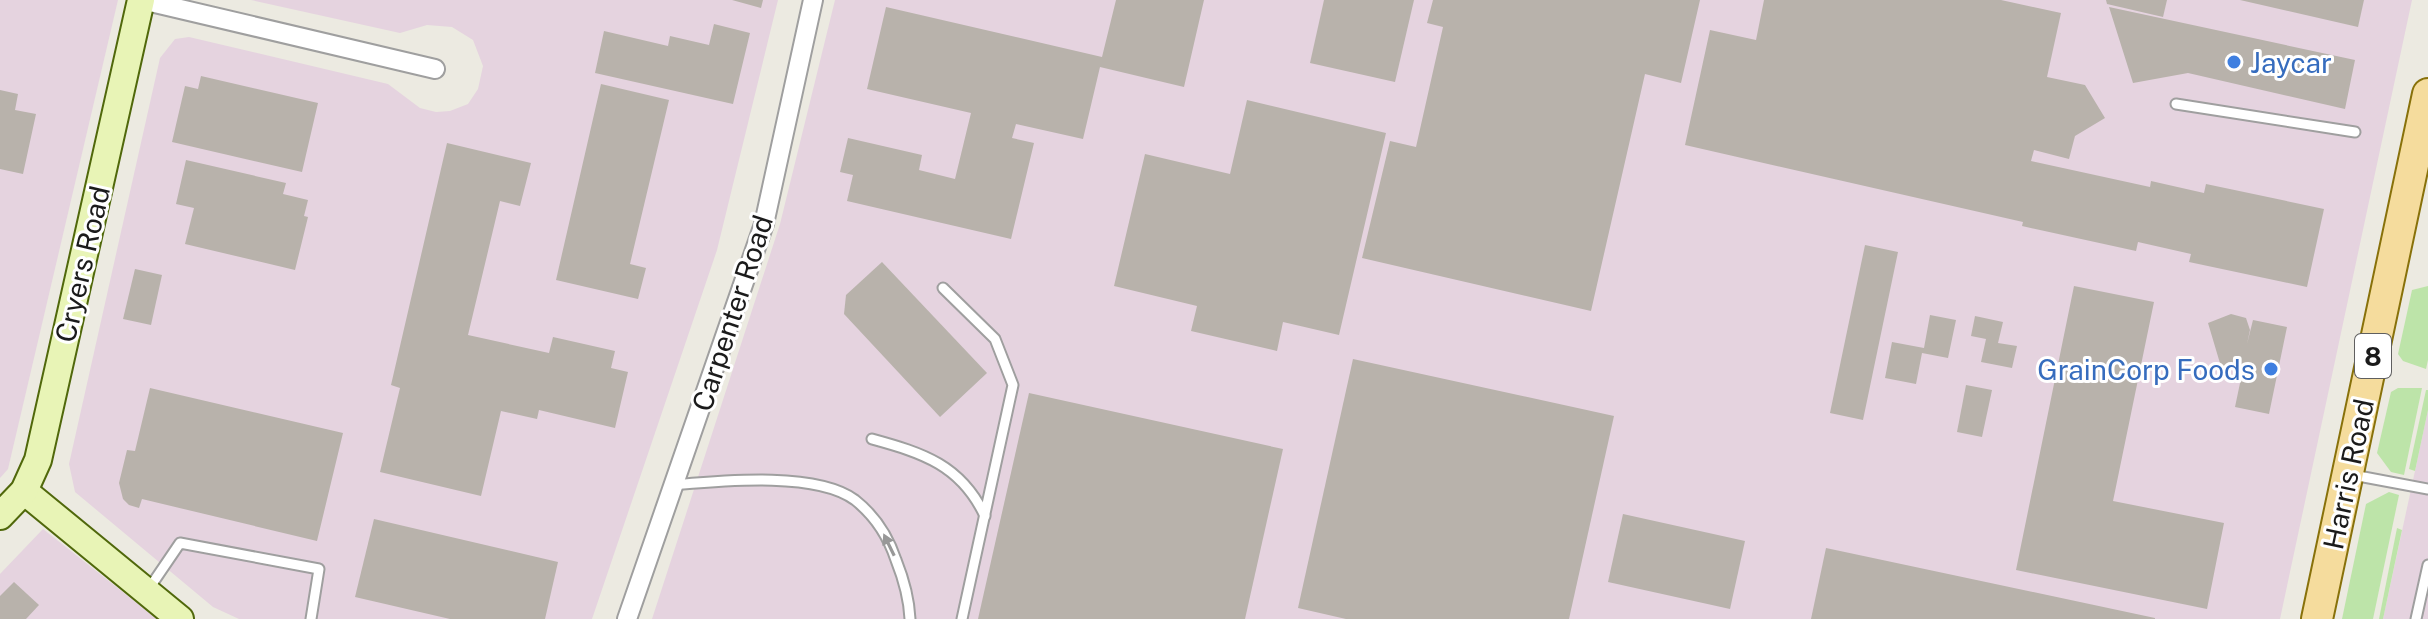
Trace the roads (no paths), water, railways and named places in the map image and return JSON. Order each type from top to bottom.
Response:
[{"type":"main road","name":"Cryers Road","points":[[0,516],[24,491],[38,460],[142,0]]},
{"type":"main road","name":"Harris Road","points":[[2317,619],[2428,94]]},
{"type":"main road","points":[[24,491],[180,619]]},
{"type":"street","points":[[142,0],[435,69]]},
{"type":"street","name":"Carpenter Road","points":[[627,619],[764,224],[813,0]]},
{"type":"lane","points":[[2176,104],[2355,132]]},
{"type":"lane","points":[[943,288],[995,339],[1013,385],[962,619]]},
{"type":"lane","points":[[872,439],[921,453],[956,474],[976,497],[985,516]]},
{"type":"lane","points":[[2347,474],[2428,489]]},
{"type":"lane","points":[[673,485],[774,480],[821,486],[852,498],[877,522],[893,550],[909,594],[910,619]]},
{"type":"lane","points":[[147,592],[180,543],[319,569],[311,619]]},
{"type":"lane","points":[[2416,619],[2428,565]]},
{"type":"place","name":"Jaycar","points":[[2234,62]]},
{"type":"place","name":"GrainCorp Foods","points":[[2271,369]]}]
